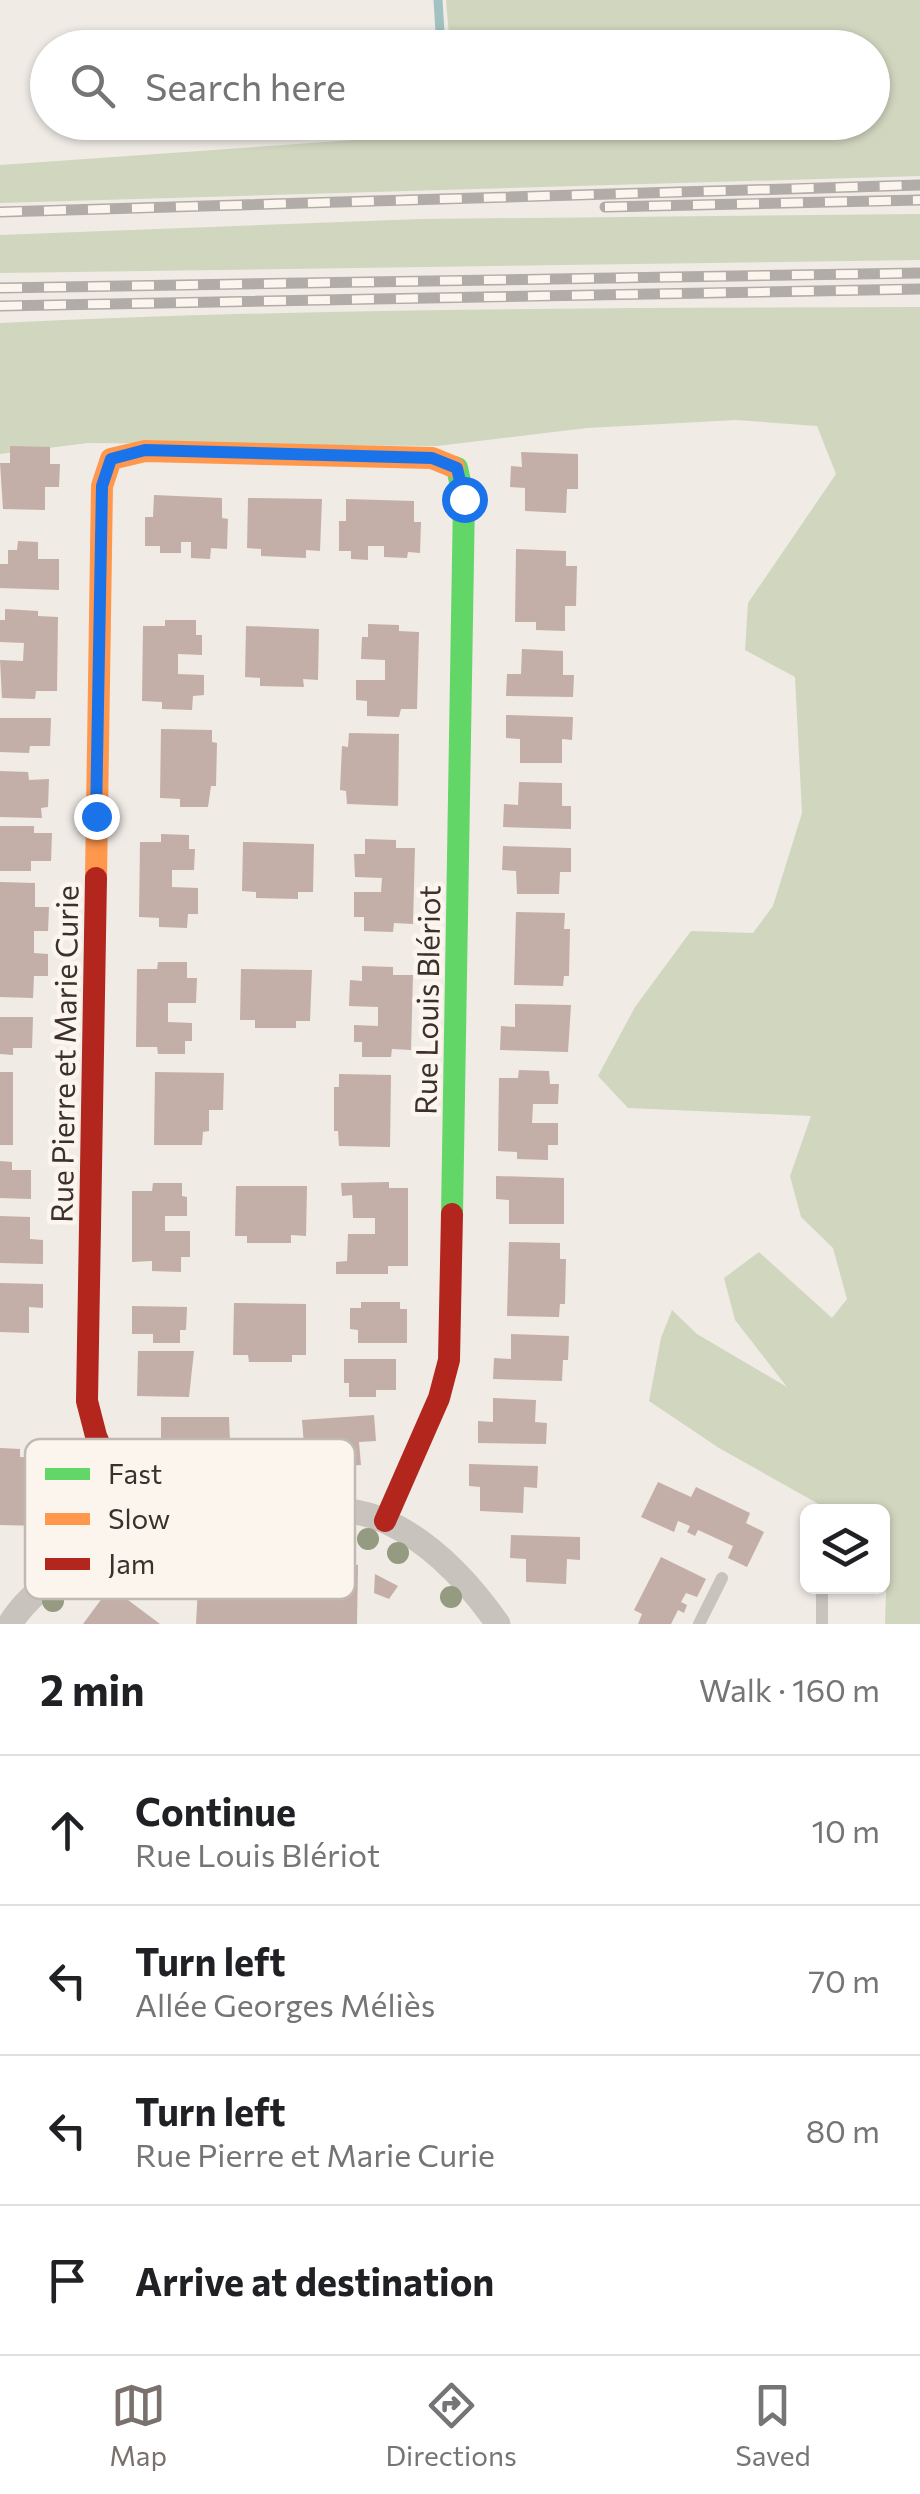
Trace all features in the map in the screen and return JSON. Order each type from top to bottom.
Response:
[{"type":"street","name":"Rue Louis Blériot","points":[[111,459],[145,450],[432,458],[457,468],[464,499],[449,1360],[440,1398],[385,1521]]},
{"type":"street","name":"Rue Pierre et Marie Curie","points":[[97,1439],[87,1401],[102,486],[111,459]]},
{"type":"street","points":[[355,1513],[385,1521],[451,1568],[498,1624]]},
{"type":"lane","points":[[699,1624],[722,1578]]},
{"type":"lane","points":[[822,1594],[822,1624]]},
{"type":"green space","points":[[446,0],[920,0],[920,176],[0,203],[0,165],[353,140],[890,140],[890,30],[449,30]]},
{"type":"green space","points":[[920,214],[920,260],[0,273],[0,235],[421,219]]},
{"type":"green space","points":[[920,307],[920,1624],[885,1624],[886,1594],[890,1594],[890,1504],[819,1504],[719,1448],[649,1401],[661,1338],[672,1310],[697,1334],[787,1387],[735,1320],[724,1278],[759,1252],[832,1318],[847,1299],[833,1248],[801,1217],[790,1176],[811,1116],[628,1108],[598,1076],[635,1007],[691,931],[753,933],[773,906],[802,813],[795,677],[745,650],[748,603],[836,474],[817,426],[736,420],[587,428],[437,446],[88,443],[0,454],[0,323],[575,309]]},
{"type":"building","points":[[10,446],[50,447],[50,464],[60,464],[59,487],[45,487],[45,510],[3,509],[0,463],[10,463]]},
{"type":"building","points":[[521,452],[578,454],[578,489],[567,489],[566,513],[525,511],[525,488],[510,487],[511,466],[522,467]]},
{"type":"building","points":[[154,495],[222,498],[222,518],[228,519],[227,549],[211,548],[210,559],[191,558],[191,542],[181,542],[181,553],[160,553],[160,546],[145,546],[145,517],[153,517]]},
{"type":"building","points":[[248,498],[322,499],[320,551],[306,550],[306,558],[261,556],[261,549],[247,548]]},
{"type":"building","points":[[346,499],[414,501],[414,522],[421,522],[420,553],[408,552],[407,558],[384,557],[384,546],[368,546],[368,560],[351,559],[351,551],[339,551],[339,521],[346,521]]},
{"type":"building","points":[[18,541],[38,542],[38,559],[59,559],[59,590],[0,588],[0,564],[8,564],[8,550],[17,550]]},
{"type":"building","points":[[516,549],[566,551],[566,566],[577,566],[576,606],[565,606],[565,631],[536,630],[536,622],[515,622]]},
{"type":"building","points":[[5,609],[58,617],[57,691],[36,691],[35,699],[2,698],[0,660],[23,661],[24,643],[0,642],[0,620],[5,620]]},
{"type":"building","points":[[165,620],[196,620],[196,635],[202,635],[202,655],[178,654],[178,674],[204,675],[204,695],[193,696],[192,710],[162,709],[162,702],[142,701],[143,626],[165,626]]},
{"type":"building","points":[[368,624],[399,625],[399,631],[419,632],[417,709],[401,709],[399,717],[367,716],[367,701],[356,700],[356,680],[385,680],[385,660],[361,659],[362,637],[368,637]]},
{"type":"building","points":[[246,626],[319,629],[318,680],[303,679],[304,687],[260,686],[260,678],[245,677]]},
{"type":"building","points":[[522,649],[563,651],[563,675],[574,675],[573,697],[506,696],[507,674],[521,674]]},
{"type":"building","points":[[506,715],[573,717],[572,740],[562,739],[562,763],[520,763],[520,739],[506,738]]},
{"type":"building","points":[[0,718],[51,718],[50,746],[30,746],[29,753],[0,752]]},
{"type":"building","points":[[161,729],[212,730],[212,742],[217,743],[216,786],[211,786],[208,807],[180,807],[180,799],[160,798]]},
{"type":"building","points":[[349,733],[399,734],[398,806],[347,804],[346,791],[340,790],[342,746],[348,747]]},
{"type":"building","points":[[0,771],[28,772],[29,780],[49,779],[48,807],[41,808],[42,818],[0,817]]},
{"type":"building","points":[[519,782],[562,783],[562,806],[571,806],[571,829],[503,827],[504,804],[518,805]]},
{"type":"building","points":[[0,826],[34,826],[34,833],[52,833],[51,861],[31,861],[31,871],[0,871]]},
{"type":"building","points":[[161,834],[189,835],[189,849],[195,849],[194,870],[172,870],[172,887],[198,888],[198,914],[188,914],[187,928],[159,927],[159,918],[139,917],[140,842],[161,842]]},
{"type":"building","points":[[365,839],[396,840],[396,848],[415,848],[413,924],[394,923],[393,932],[364,931],[364,917],[354,917],[354,892],[381,892],[382,878],[355,877],[354,854],[365,854]]},
{"type":"building","points":[[243,842],[314,844],[313,892],[298,892],[298,899],[256,898],[256,892],[242,891]]},
{"type":"building","points":[[503,846],[571,848],[571,872],[560,872],[559,894],[517,894],[516,871],[502,870]]},
{"type":"building","points":[[0,882],[35,883],[35,907],[49,907],[48,931],[34,931],[34,953],[48,954],[48,976],[34,976],[33,998],[0,997]]},
{"type":"building","points":[[516,912],[565,913],[564,929],[570,929],[569,976],[564,976],[563,986],[514,985]]},
{"type":"building","points":[[158,962],[187,962],[187,978],[197,978],[196,1003],[168,1003],[168,1022],[192,1023],[192,1041],[185,1041],[185,1054],[158,1054],[157,1047],[136,1047],[137,969],[157,969]]},
{"type":"building","points":[[362,966],[393,967],[393,975],[413,975],[411,1050],[392,1049],[391,1057],[362,1057],[362,1042],[354,1042],[354,1025],[378,1026],[378,1007],[349,1006],[350,980],[362,981]]},
{"type":"building","points":[[241,969],[312,970],[310,1021],[296,1021],[296,1028],[255,1028],[255,1020],[240,1020]]},
{"type":"building","points":[[515,1004],[571,1005],[568,1052],[500,1050],[501,1026],[515,1027]]},
{"type":"building","points":[[0,1017],[33,1017],[32,1048],[13,1048],[13,1055],[0,1054]]},
{"type":"building","points":[[519,1070],[549,1071],[550,1084],[559,1084],[558,1104],[533,1104],[532,1123],[558,1123],[558,1145],[548,1145],[548,1160],[517,1159],[517,1152],[498,1151],[499,1078],[518,1078]]},
{"type":"building","points":[[0,1072],[13,1072],[13,1145],[0,1145]]},
{"type":"building","points":[[155,1072],[224,1073],[223,1110],[209,1110],[209,1131],[203,1132],[202,1145],[154,1145]]},
{"type":"building","points":[[339,1074],[391,1075],[390,1147],[339,1146],[338,1131],[334,1131],[334,1087],[339,1087]]},
{"type":"building","points":[[0,1161],[12,1162],[12,1170],[31,1170],[31,1199],[0,1198]]},
{"type":"building","points":[[496,1176],[564,1178],[564,1224],[509,1224],[509,1200],[496,1199]]},
{"type":"building","points":[[389,1182],[389,1188],[408,1188],[408,1266],[388,1266],[388,1274],[336,1274],[336,1262],[347,1261],[348,1234],[375,1234],[375,1218],[353,1218],[352,1195],[342,1196],[341,1183]]},
{"type":"building","points":[[153,1183],[182,1183],[182,1196],[187,1197],[187,1216],[165,1216],[165,1231],[190,1231],[190,1257],[181,1257],[181,1272],[152,1271],[152,1261],[132,1262],[132,1191],[152,1191]]},
{"type":"building","points":[[236,1186],[307,1186],[306,1236],[291,1235],[291,1243],[247,1243],[247,1236],[235,1236]]},
{"type":"building","points":[[0,1216],[30,1217],[30,1239],[43,1240],[43,1264],[0,1263]]},
{"type":"building","points":[[509,1242],[560,1243],[560,1259],[566,1259],[565,1304],[560,1304],[559,1317],[507,1316]]},
{"type":"building","points":[[0,1283],[43,1284],[43,1308],[29,1307],[29,1333],[0,1332]]},
{"type":"building","points":[[361,1302],[400,1302],[400,1309],[407,1309],[407,1343],[358,1343],[358,1330],[350,1329],[350,1308],[361,1308]]},
{"type":"building","points":[[234,1303],[306,1304],[306,1355],[292,1355],[292,1362],[249,1362],[248,1355],[233,1355]]},
{"type":"building","points":[[132,1306],[187,1307],[186,1330],[180,1330],[180,1343],[153,1343],[153,1334],[132,1334]]},
{"type":"building","points":[[511,1334],[569,1336],[562,1381],[493,1379],[494,1358],[511,1359]]},
{"type":"building","points":[[138,1351],[194,1351],[189,1397],[137,1396]]},
{"type":"building","points":[[344,1359],[396,1359],[396,1390],[376,1390],[376,1397],[349,1397],[349,1383],[344,1383]]},
{"type":"building","points":[[493,1398],[536,1400],[535,1422],[547,1423],[546,1444],[478,1443],[478,1421],[493,1422]]},
{"type":"building","points":[[374,1415],[376,1441],[359,1442],[361,1465],[355,1465],[355,1439],[304,1439],[302,1420]]},
{"type":"building","points":[[161,1417],[229,1417],[230,1439],[161,1439]]},
{"type":"building","points":[[0,1448],[20,1449],[20,1457],[25,1457],[25,1526],[0,1525]]},
{"type":"building","points":[[469,1464],[538,1466],[537,1488],[524,1487],[523,1513],[480,1511],[480,1487],[469,1486]]},
{"type":"building","points":[[658,1482],[691,1497],[696,1487],[750,1513],[746,1523],[764,1532],[747,1567],[728,1558],[733,1546],[698,1530],[695,1536],[687,1532],[690,1526],[678,1521],[674,1532],[641,1517]]},
{"type":"building","points":[[511,1535],[580,1537],[580,1560],[567,1559],[566,1584],[526,1582],[526,1559],[510,1558]]},
{"type":"building","points":[[661,1557],[706,1579],[697,1597],[686,1593],[681,1602],[687,1605],[684,1613],[678,1610],[671,1624],[638,1624],[642,1614],[634,1610]]},
{"type":"building","points":[[355,1565],[358,1565],[357,1624],[196,1624],[197,1599],[355,1599]]},
{"type":"building","points":[[375,1574],[398,1586],[389,1599],[374,1593]]},
{"type":"building","points":[[102,1599],[127,1599],[160,1624],[83,1624]]},
{"type":"waterway","points":[[438,0],[440,30]]},
{"type":"railway","points":[[0,212],[920,185]]},
{"type":"railway","points":[[605,207],[920,200]]},
{"type":"railway","points":[[0,288],[920,273]]},
{"type":"railway","points":[[0,306],[920,289]]},
{"type":"traffic: fast","points":[[452,1214],[464,499],[454,467]]},
{"type":"traffic: slow","points":[[96,878],[102,486],[111,459],[145,451],[432,458],[454,467]]},
{"type":"traffic: jam","points":[[96,878],[87,1401],[97,1439]]},
{"type":"traffic: jam","points":[[385,1521],[439,1398],[449,1360],[452,1214]]},
{"type":"route","points":[[96,816],[102,486],[111,459],[145,450],[432,458],[457,468],[464,499]]}]
